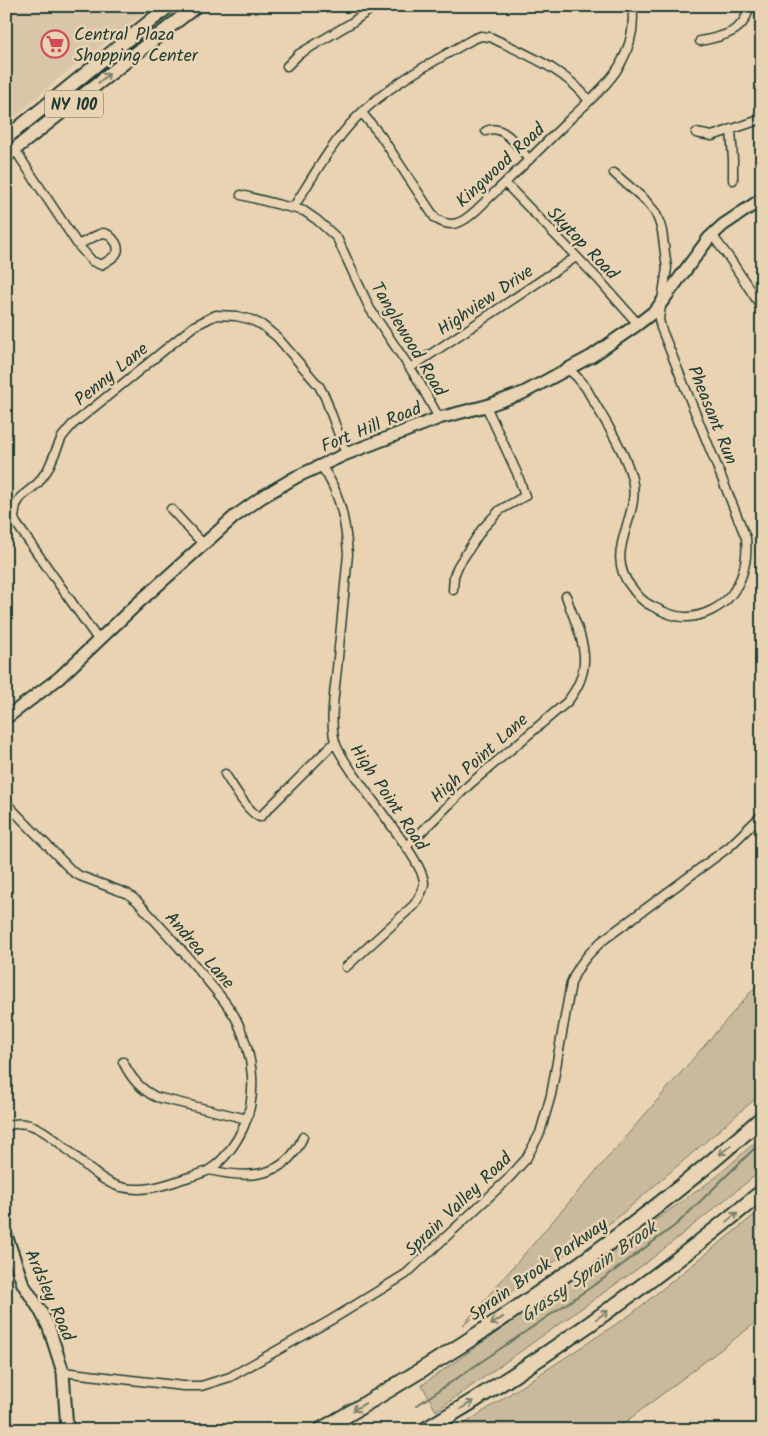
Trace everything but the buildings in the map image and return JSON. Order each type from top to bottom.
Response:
[{"type":"highway","name":"Sprain Brook Parkway","points":[[321,1430],[444,1356],[546,1288],[643,1217],[762,1118]]},
{"type":"highway","points":[[425,1430],[526,1368],[619,1303],[762,1192]]},
{"type":"main road","name":"NY 100","points":[[6,138],[169,6]]},
{"type":"main road","name":"NY 100","points":[[10,153],[196,6]]},
{"type":"street","points":[[287,66],[299,54],[375,6]]},
{"type":"street","name":"Kingwood Road","points":[[362,113],[395,156],[429,210],[440,222],[456,224],[506,183],[589,101],[614,73],[630,42],[633,24],[632,6]]},
{"type":"street","points":[[700,41],[732,33],[745,21],[749,6]]},
{"type":"street","points":[[152,20],[163,32]]},
{"type":"street","points":[[293,208],[344,132],[362,113],[386,92],[481,36],[490,37],[557,71],[580,89],[589,101]]},
{"type":"street","points":[[696,133],[712,136],[762,119]]},
{"type":"street","points":[[486,131],[490,129],[498,130],[516,144],[529,160]]},
{"type":"street","points":[[731,129],[733,180]]},
{"type":"street","points":[[10,153],[78,245],[92,261],[101,265],[115,256],[119,249],[110,235],[106,233],[78,245]]},
{"type":"street","name":"Pheasant Run","points":[[568,369],[586,388],[630,470],[635,489],[634,499],[620,548],[623,571],[627,582],[642,600],[659,610],[685,617],[698,616],[713,610],[728,599],[743,576],[747,562],[746,538],[661,328],[659,319],[667,268],[664,238],[659,220],[645,200],[614,173]]},
{"type":"street","name":"Skytop Road","points":[[506,183],[638,324]]},
{"type":"street","name":"Tanglewood Road","points":[[241,195],[304,211],[337,238],[370,309],[418,380],[439,418]]},
{"type":"street","name":"Fort Hill Road","points":[[6,718],[58,678],[234,517],[262,497],[296,477],[346,454],[439,418],[486,406],[523,393],[592,356],[638,324],[661,304],[712,235],[759,202]]},
{"type":"street","points":[[712,235],[762,308]]},
{"type":"street","name":"Highview Drive","points":[[410,368],[576,257]]},
{"type":"street","name":"Penny Lane","points":[[99,641],[16,524],[14,518],[16,505],[21,497],[38,483],[48,469],[62,437],[72,425],[194,326],[216,315],[236,316],[262,325],[277,337],[319,386],[346,454]]},
{"type":"street","points":[[453,590],[454,576],[458,566],[482,529],[500,510],[525,496],[486,406]]},
{"type":"street","name":"High Point Road","points":[[321,466],[333,486],[347,529],[348,554],[333,712],[335,742],[345,762],[406,847],[422,875],[424,884],[420,897],[406,914],[346,967]]},
{"type":"street","points":[[171,509],[204,545]]},
{"type":"street","name":"High Point Lane","points":[[406,847],[470,784],[566,702],[576,691],[584,672],[584,660],[582,643],[566,596]]},
{"type":"street","points":[[225,774],[250,809],[260,817],[335,742]]},
{"type":"street","name":"Andrea Lane","points":[[6,803],[73,872],[128,894],[137,901],[225,1001],[238,1022],[252,1068],[252,1098],[247,1119],[232,1146],[209,1170]]},
{"type":"street","name":"Sprain Valley Road","points":[[63,1372],[182,1386],[211,1384],[230,1377],[269,1356],[406,1274],[507,1180],[526,1159],[540,1133],[551,1095],[571,983],[577,968],[602,941],[729,847],[762,815]]},
{"type":"street","points":[[123,1062],[137,1084],[146,1092],[156,1097],[247,1119]]},
{"type":"street","points":[[6,1127],[17,1123],[26,1123],[44,1130],[93,1173],[119,1187],[134,1189],[161,1186],[209,1170],[233,1176],[254,1175],[265,1172],[284,1164],[292,1157],[303,1137]]},
{"type":"street","name":"Ardsley Road","points":[[6,1235],[23,1284],[49,1328],[63,1372],[67,1430]]},
{"type":"shaded area","name":"Central Plaza Shopping Center","points":[[6,6],[153,6],[54,82],[6,125]]},
{"type":"shaded area","points":[[762,979],[762,1093],[617,1218],[463,1325]]},
{"type":"shaded area","points":[[762,1136],[762,1170],[650,1260],[436,1411],[422,1385],[715,1178]]},
{"type":"shaded area","points":[[762,1209],[762,1318],[615,1430],[455,1430],[630,1315]]},
{"type":"waterway","name":"Grassy Sprain Brook","points":[[416,1406],[603,1279],[677,1224],[762,1141]]},
{"type":"place","name":"Central Plaza Shopping Center","points":[[55,44]]}]
